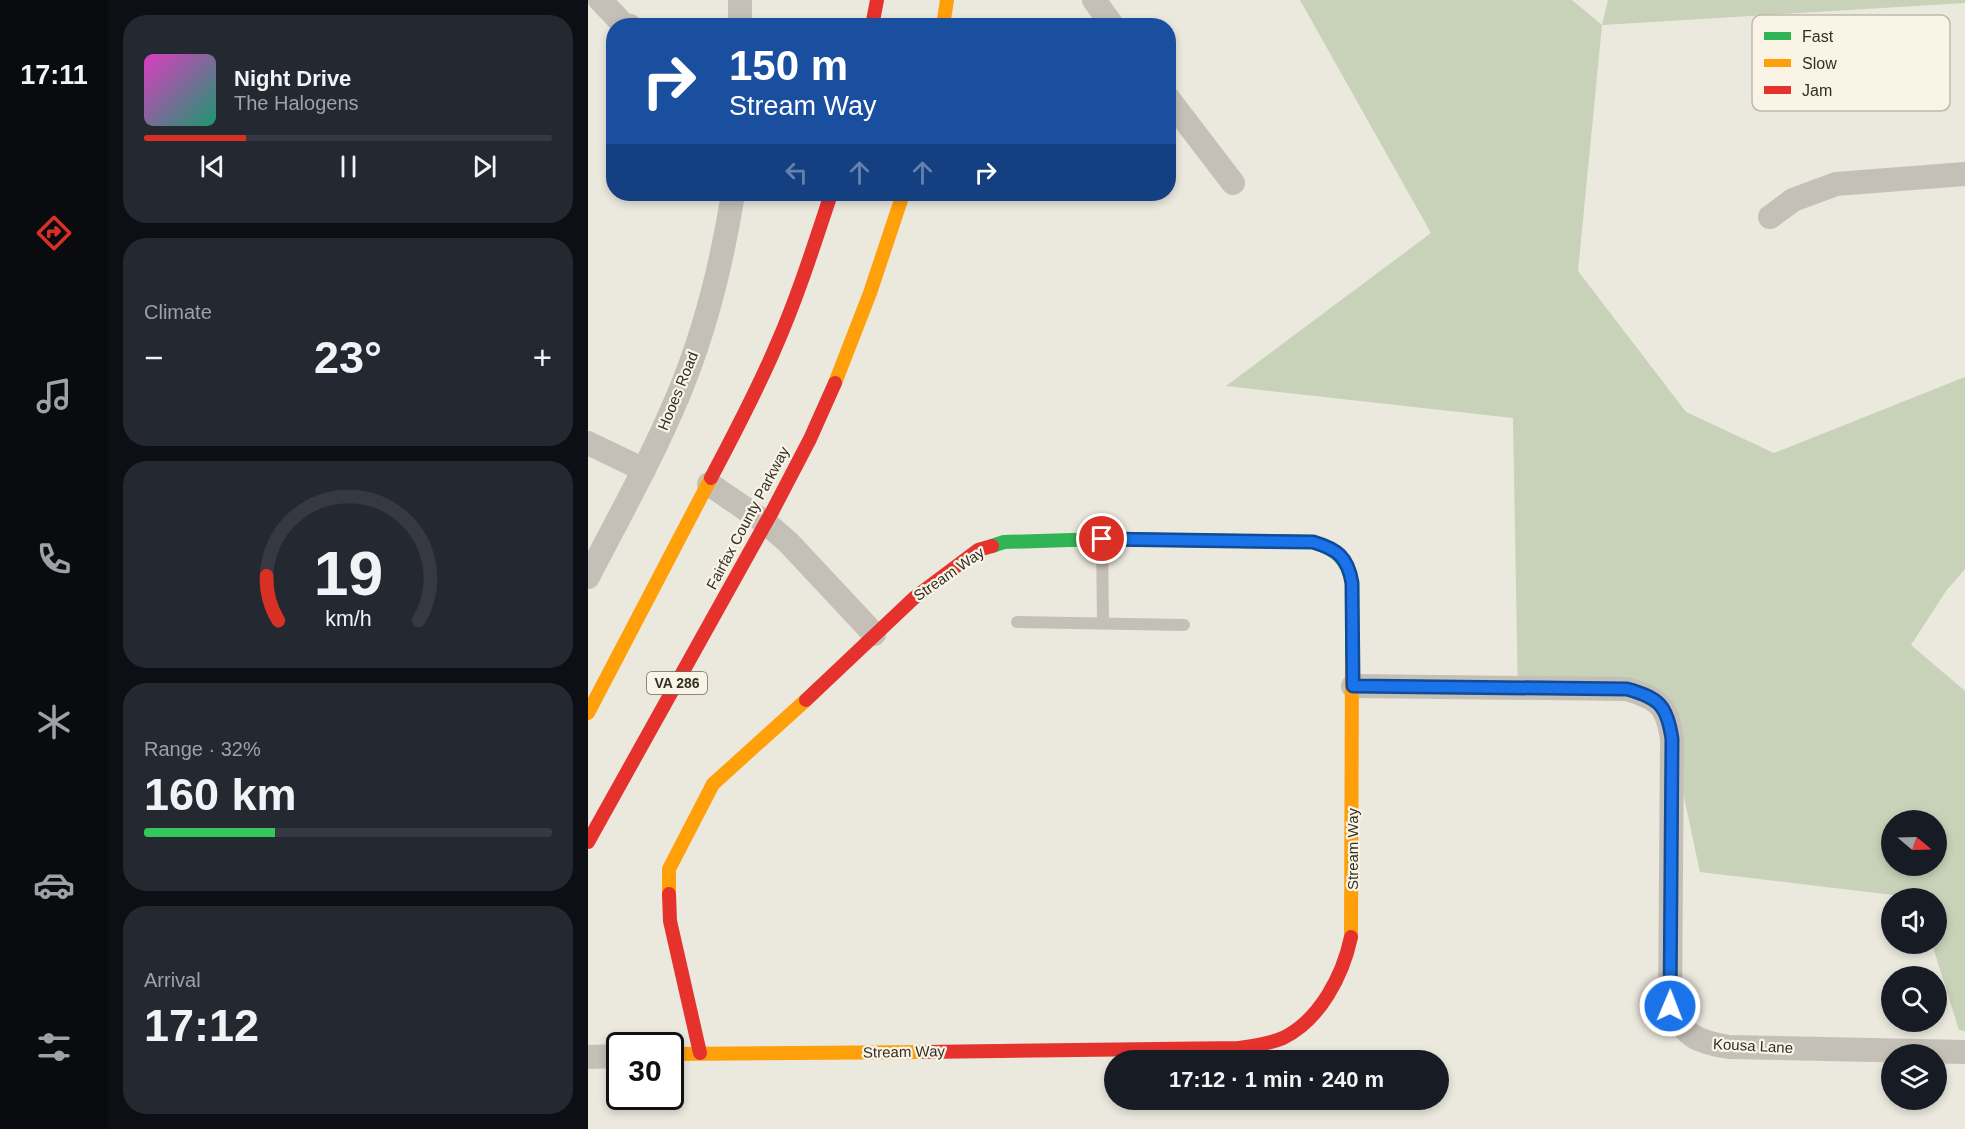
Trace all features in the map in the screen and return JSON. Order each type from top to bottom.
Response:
[{"type":"main road","points":[[874,18],[877,0]]},
{"type":"main road","points":[[944,18],[947,0]]},
{"type":"main road","points":[[588,714],[750,404],[804,275],[829,201]]},
{"type":"main road","name":"Fairfax County Parkway","points":[[588,842],[766,523],[831,392],[861,320],[901,201]]},
{"type":"main road","name":"Stream Way","points":[[684,1054],[741,1055],[1238,1048],[1268,1043],[1289,1035],[1307,1019],[1328,992],[1344,963],[1353,929],[1352,583],[1350,568],[1342,556],[1329,547],[1313,542],[1102,539],[1004,542],[978,550],[914,598],[799,707],[713,784],[669,870],[670,921],[700,1053]]},
{"type":"street","points":[[600,0],[617,18]]},
{"type":"street","points":[[740,0],[740,18]]},
{"type":"street","points":[[1094,0],[1107,18]]},
{"type":"street","points":[[1176,108],[1233,183]]},
{"type":"street","points":[[1770,217],[1792,200],[1836,184],[1965,174]]},
{"type":"street","name":"Hooes Road","points":[[588,577],[644,470],[679,394],[718,275],[732,201]]},
{"type":"street","points":[[588,443],[644,470]]},
{"type":"street","points":[[709,484],[766,523],[801,555],[874,634]]},
{"type":"street","name":"Kousa Lane","points":[[1353,686],[1627,689],[1647,695],[1659,703],[1669,718],[1672,739],[1670,1006],[1678,1023],[1689,1035],[1707,1044],[1729,1047],[1965,1052]]},
{"type":"street","points":[[588,1057],[606,1056]]},
{"type":"lane","points":[[1102,539],[1103,623]]},
{"type":"lane","points":[[1017,622],[1184,625]]},
{"type":"green space","points":[[1300,0],[1572,0],[1602,25],[1578,271],[1686,412],[1774,453],[1965,377],[1965,569],[1946,591],[1911,645],[1965,691],[1965,1031],[1959,1030],[1947,992],[1947,966],[1939,966],[1935,954],[1947,954],[1947,888],[1881,888],[1881,894],[1700,872],[1662,694],[1518,699],[1513,418],[1226,386],[1431,233]]},
{"type":"green space","points":[[1608,0],[1965,0],[1965,3],[1602,25]]},
{"type":"traffic: fast","points":[[992,546],[1004,542],[1102,539],[1313,542],[1328,548],[1339,556],[1344,561],[1350,575],[1352,583],[1352,660]]},
{"type":"traffic: slow","points":[[944,18],[947,0]]},
{"type":"traffic: slow","points":[[835,383],[870,293],[901,201]]},
{"type":"traffic: slow","points":[[588,713],[711,478]]},
{"type":"traffic: slow","points":[[1351,937],[1352,660]]},
{"type":"traffic: slow","points":[[669,894],[669,869],[713,784],[806,700]]},
{"type":"traffic: slow","points":[[684,1054],[924,1052]]},
{"type":"traffic: jam","points":[[874,18],[877,0]]},
{"type":"traffic: jam","points":[[711,478],[769,363],[829,201]]},
{"type":"traffic: jam","points":[[588,842],[773,510],[810,439],[835,383]]},
{"type":"traffic: jam","points":[[806,700],[914,598],[978,550],[992,546]]},
{"type":"traffic: jam","points":[[669,894],[670,921],[700,1053]]},
{"type":"traffic: jam","points":[[924,1052],[1238,1048],[1272,1042],[1296,1030],[1319,1008],[1336,981],[1351,937]]},
{"type":"route","points":[[1102,539],[1313,542],[1329,547],[1342,556],[1350,568],[1353,686],[1627,689],[1647,695],[1659,703],[1669,718],[1672,739],[1670,1006]]}]
